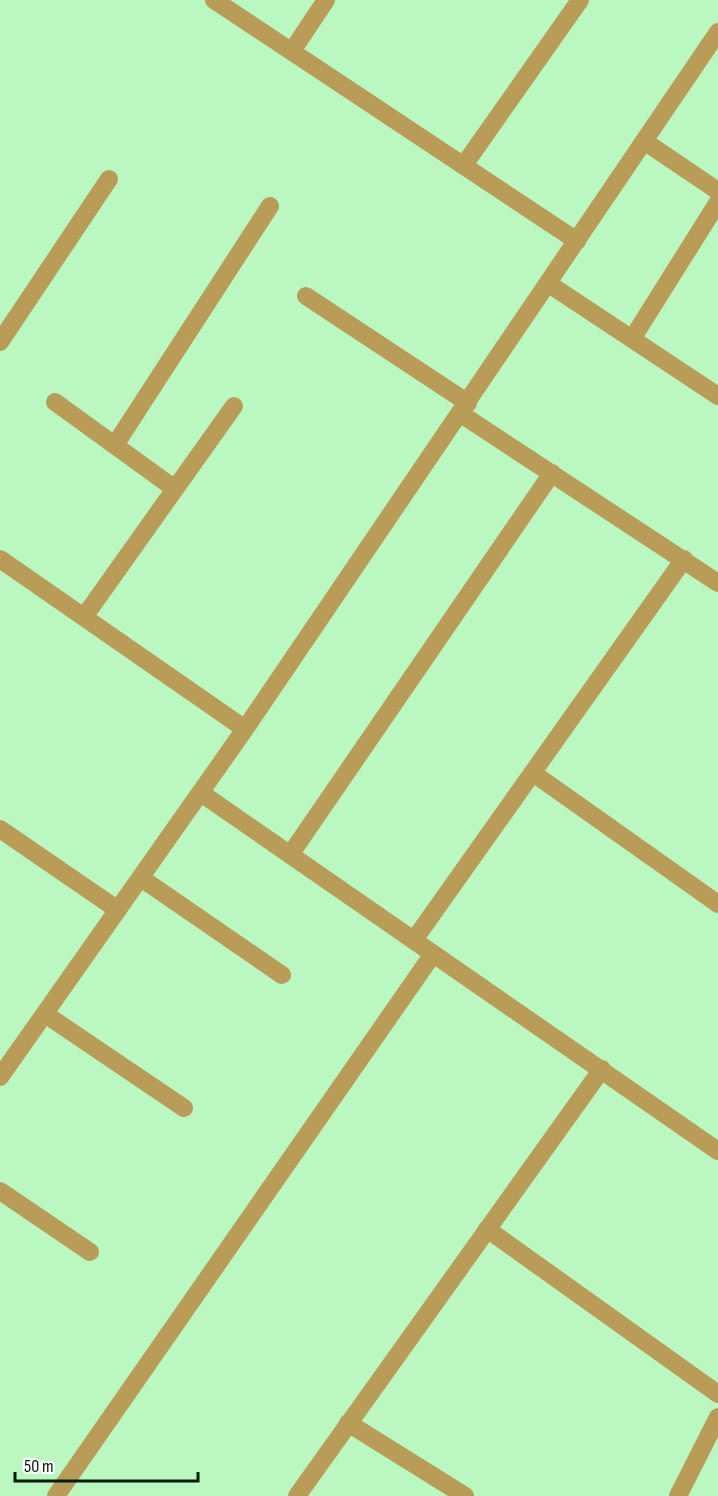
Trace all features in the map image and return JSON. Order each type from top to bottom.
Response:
[{"type":"street","points":[[214,0],[577,241]]},
{"type":"street","points":[[292,51],[326,0]]},
{"type":"street","points":[[464,165],[580,0]]},
{"type":"street","points":[[0,1077],[201,793],[465,409],[718,32]]},
{"type":"street","points":[[644,141],[718,191]]},
{"type":"street","points":[[0,342],[109,179]]},
{"type":"street","points":[[632,339],[718,202]]},
{"type":"street","points":[[115,445],[270,206]]},
{"type":"street","points":[[549,284],[718,396]]},
{"type":"street","points":[[306,296],[552,473],[718,583]]},
{"type":"street","points":[[55,402],[175,489]]},
{"type":"street","points":[[84,617],[234,406]]},
{"type":"street","points":[[290,855],[552,473]]},
{"type":"street","points":[[0,559],[245,729]]},
{"type":"street","points":[[414,940],[684,559]]},
{"type":"street","points":[[533,773],[718,904]]},
{"type":"street","points":[[201,793],[718,1151]]},
{"type":"street","points":[[0,829],[118,910]]},
{"type":"street","points":[[141,878],[282,975]]},
{"type":"street","points":[[56,1496],[433,954]]},
{"type":"street","points":[[45,1014],[184,1108]]},
{"type":"street","points":[[297,1496],[602,1069]]},
{"type":"street","points":[[0,1191],[90,1252]]},
{"type":"street","points":[[487,1229],[718,1394]]},
{"type":"street","points":[[678,1496],[718,1417]]},
{"type":"street","points":[[348,1423],[465,1496]]}]
